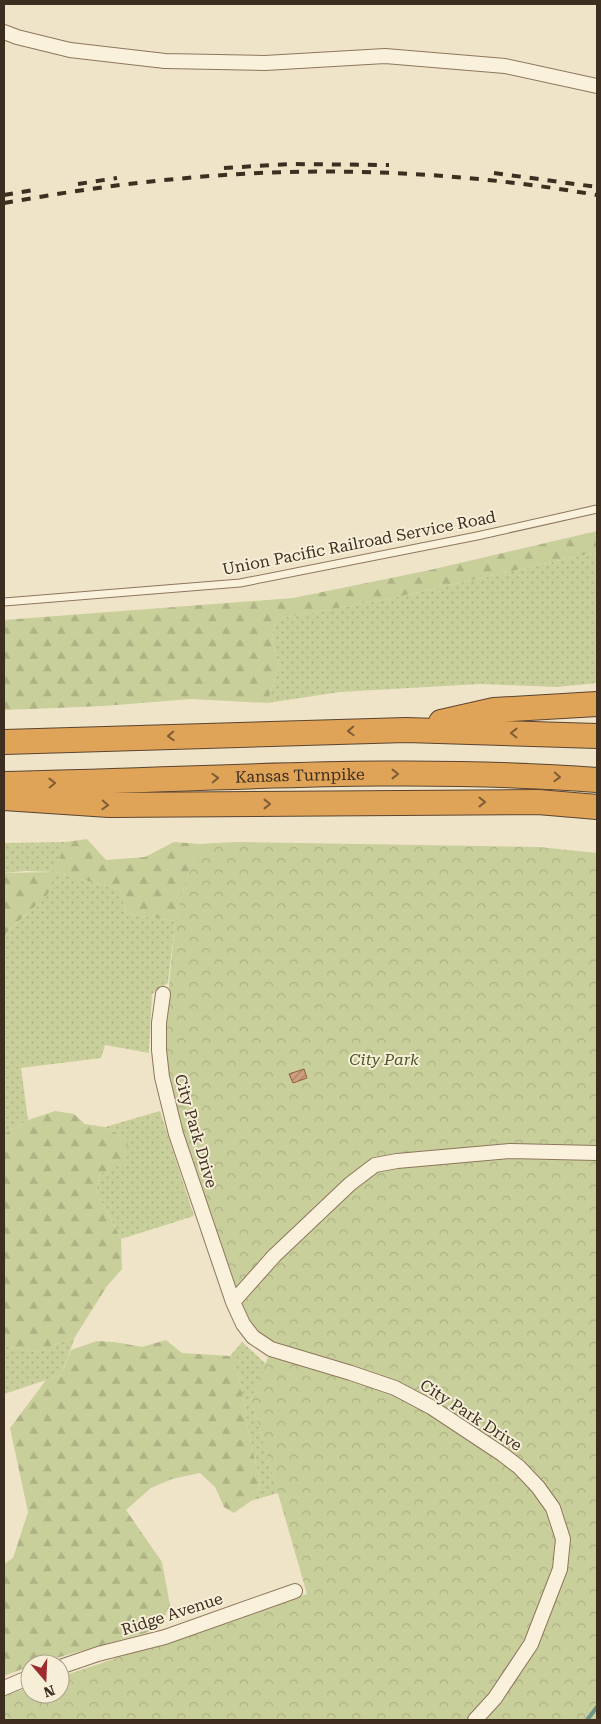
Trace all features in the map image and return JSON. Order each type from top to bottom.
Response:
[{"type":"highway","points":[[406,730],[494,710],[597,704]]},
{"type":"highway","points":[[4,742],[406,730],[597,736]]},
{"type":"highway","name":"Kansas Turnpike","points":[[4,784],[357,774],[462,774],[597,780]]},
{"type":"highway","points":[[4,798],[109,805],[538,802],[597,807]]},
{"type":"street","points":[[4,32],[70,50],[166,61],[265,63],[385,56],[505,66],[597,86]]},
{"type":"street","name":"City Park Drive","points":[[163,994],[159,1023],[162,1077],[176,1134],[233,1302],[243,1324],[253,1337],[271,1348],[395,1388],[431,1407],[502,1454],[518,1467],[538,1487],[553,1508],[564,1539],[560,1569],[531,1644],[495,1698],[475,1720]]},
{"type":"street","points":[[233,1302],[274,1256],[350,1184],[375,1165],[397,1161],[510,1151],[597,1153]]},
{"type":"street","name":"Ridge Avenue","points":[[70,1664],[98,1654],[165,1637],[295,1591]]},
{"type":"street","points":[[4,1688],[20,1681]]},
{"type":"lane","name":"Union Pacific Railroad Service Road","points":[[4,602],[240,583],[476,536],[597,509]]},
{"type":"green space","points":[[597,531],[597,552],[388,599],[276,619],[272,637],[279,666],[267,703],[191,699],[104,706],[4,710],[4,620],[293,598],[430,570]]},
{"type":"green space","points":[[597,552],[597,683],[557,687],[480,684],[340,692],[267,703],[279,666],[272,637],[276,619],[388,599]]},
{"type":"green space","points":[[87,839],[106,860],[145,857],[174,842],[200,844],[187,877],[175,921],[126,914],[121,890],[55,872],[48,894],[7,932],[4,942],[4,873],[54,872],[66,842]]},
{"type":"green space","points":[[66,842],[55,872],[121,890],[126,914],[175,921],[168,983],[152,994],[149,1053],[105,1045],[101,1058],[21,1068],[28,1120],[4,1134],[4,942],[7,932],[28,913],[54,872],[25,871],[4,873],[4,843]]},
{"type":"green space","name":"City Park","points":[[234,842],[539,847],[597,853],[597,1720],[4,1720],[4,1696],[20,1690],[20,1704],[70,1704],[70,1674],[307,1594],[251,1400],[274,1342],[255,1328],[242,1309],[178,1121],[168,1074],[164,1039],[175,921],[186,879],[200,844]]},
{"type":"green space","points":[[55,1111],[74,1114],[85,1124],[105,1127],[128,1139],[126,1162],[100,1174],[96,1191],[121,1239],[122,1269],[107,1286],[75,1337],[36,1352],[4,1346],[4,1134],[28,1120]]},
{"type":"green space","points":[[160,1111],[194,1216],[121,1239],[96,1191],[100,1174],[128,1139],[105,1127]]},
{"type":"green space","points":[[75,1337],[61,1375],[4,1394],[4,1346],[36,1352]]},
{"type":"green space","points":[[166,1340],[182,1353],[230,1356],[238,1375],[250,1441],[261,1484],[251,1501],[234,1513],[224,1507],[215,1487],[200,1473],[172,1479],[151,1488],[126,1510],[162,1562],[170,1605],[159,1629],[70,1654],[20,1654],[20,1670],[4,1676],[4,1564],[13,1558],[28,1512],[10,1428],[46,1380],[61,1375],[71,1350],[97,1341],[142,1347]]},
{"type":"green space","points":[[242,1342],[266,1364],[251,1400],[278,1493],[251,1501],[261,1484],[250,1441],[238,1375],[230,1356]]},
{"type":"building","points":[[304,1069],[307,1078],[293,1083],[289,1074]]},
{"type":"waterway","points":[[587,1720],[597,1707]]},
{"type":"railway","points":[[224,168],[289,164],[389,165]]},
{"type":"railway","points":[[4,203],[133,183],[281,172],[387,173],[440,176],[492,180],[597,195]]},
{"type":"railway","points":[[494,173],[597,187]]},
{"type":"railway","points":[[78,184],[117,178]]},
{"type":"railway","points":[[4,195],[33,190]]}]
